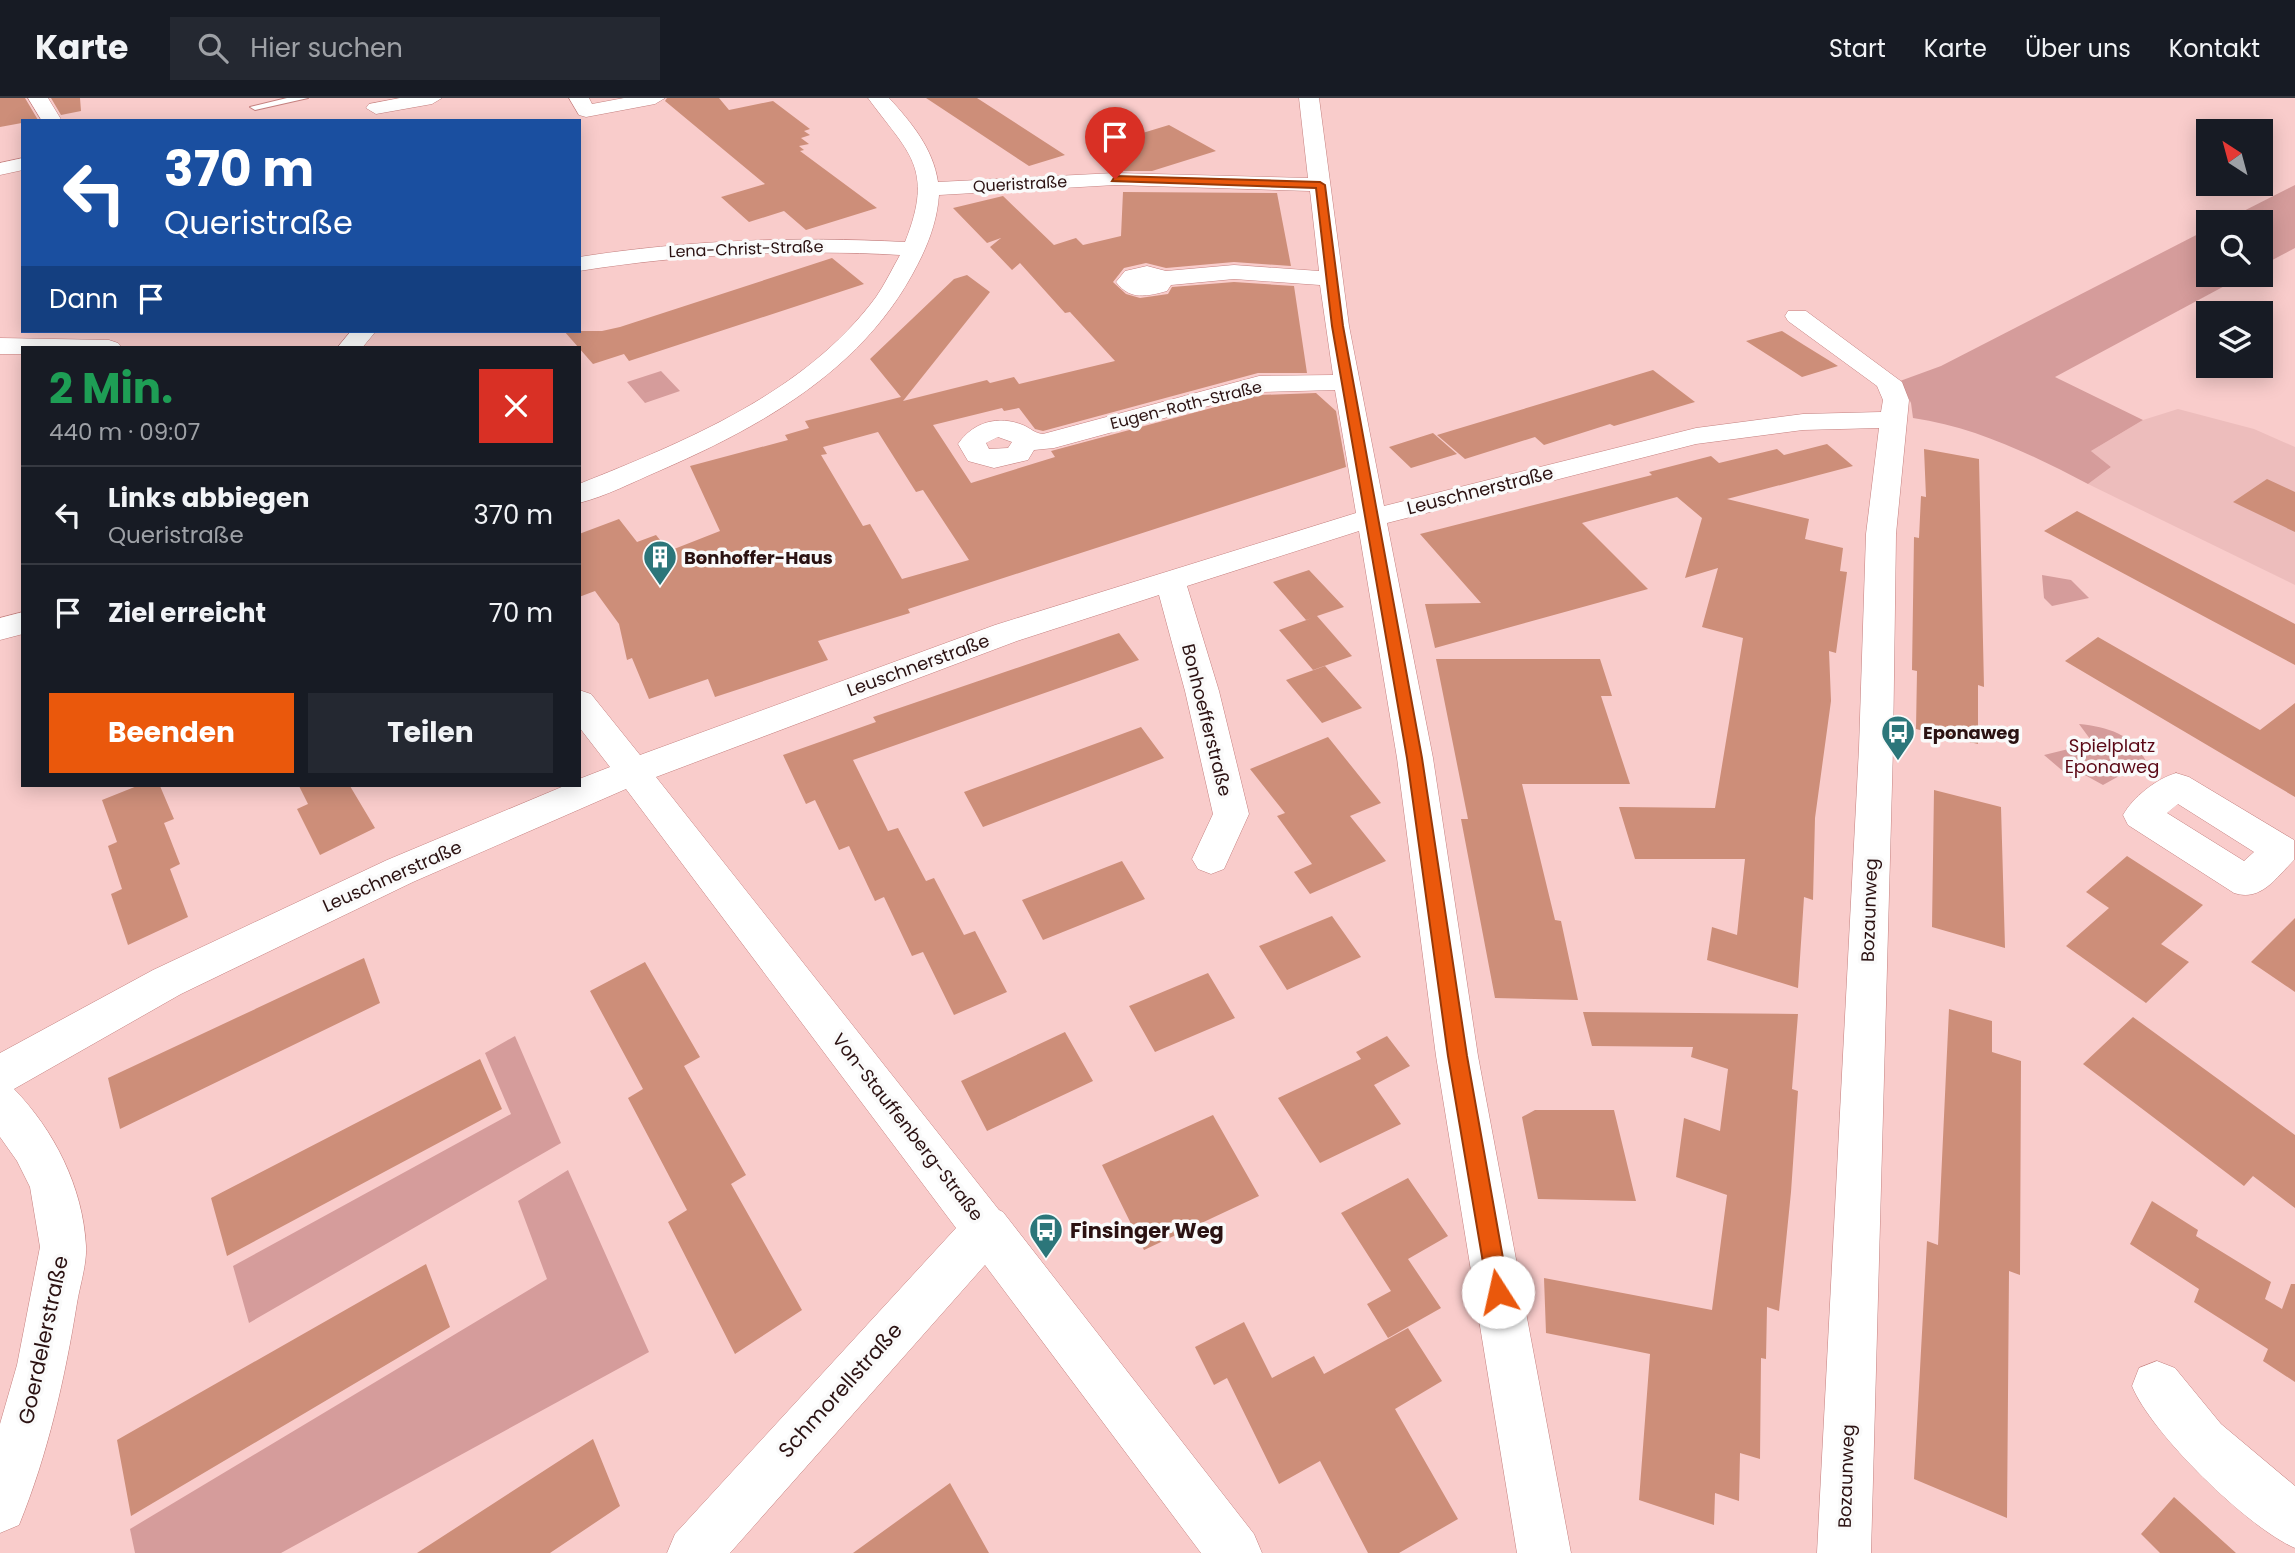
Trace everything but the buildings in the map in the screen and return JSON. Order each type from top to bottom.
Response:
[{"type":"street","points":[[38,98],[51,119]]},
{"type":"street","points":[[372,109],[432,98]]},
{"type":"street","points":[[579,98],[586,111],[655,98]]},
{"type":"street","points":[[581,493],[645,468],[724,431],[796,387],[842,348],[883,306],[914,249],[927,216],[929,189],[924,161],[913,138],[878,98]]},
{"type":"street","points":[[1309,98],[1331,278],[1415,758],[1457,1056],[1544,1553]]},
{"type":"street","points":[[0,169],[21,164]]},
{"type":"street","name":"Queristraße","points":[[929,189],[1115,179],[1320,185]]},
{"type":"street","name":"Lena-Christ-Straße","points":[[581,264],[662,252],[743,246],[914,249]]},
{"type":"street","points":[[1161,279],[1234,272],[1331,278]]},
{"type":"street","name":"Bozaunweg","points":[[1797,316],[1889,382],[1896,400],[1891,420],[1879,577],[1876,748],[1844,1553]]},
{"type":"street","points":[[351,346],[363,333]]},
{"type":"street","points":[[17,341],[83,346]]},
{"type":"street","name":"Eugen-Roth-Straße","points":[[1026,441],[1044,442],[1259,384],[1348,382]]},
{"type":"street","name":"Leuschnerstraße","points":[[0,1075],[167,982],[325,905],[634,771],[1006,633],[1371,518],[1696,436],[1791,424],[1891,420]]},
{"type":"street","name":"Bonhoefferstraße","points":[[1170,580],[1202,691],[1231,814],[1211,859]]},
{"type":"street","points":[[0,629],[21,624]]},
{"type":"street","name":"Von-Stauffenberg-Straße","points":[[581,705],[920,1147],[988,1228],[1235,1553]]},
{"type":"street","name":"Goerdelerstraße","points":[[0,1103],[33,1146],[52,1185],[63,1247],[42,1365],[0,1506]]},
{"type":"street","name":"Schmorellstraße","points":[[694,1553],[988,1228]]},
{"type":"street","points":[[2157,1386],[2203,1442],[2295,1521]]},
{"type":"lane","points":[[255,107],[303,98]]},
{"type":"shaded area","points":[[2178,409],[2254,429],[2295,447],[2295,585],[2088,484],[2111,467],[2091,451],[2143,420]]},
{"type":"green space","points":[[2295,185],[2295,248],[2273,260],[2273,210],[2246,210]]},
{"type":"green space","points":[[2196,235],[2196,287],[2223,287],[2055,377],[2143,420],[2091,451],[2111,467],[2088,484],[1981,435],[1913,418],[1911,403],[1900,381],[1941,366]]},
{"type":"green space","points":[[661,371],[680,391],[645,403],[627,382]]},
{"type":"green space","points":[[2042,575],[2071,580],[2089,598],[2052,606],[2044,598]]},
{"type":"green space","name":"Spielplatz Eponaweg","points":[[2079,724],[2100,727],[2126,738],[2146,761],[2103,785],[2083,774],[2071,778],[2044,755],[2093,743]]},
{"type":"green space","points":[[515,1036],[561,1143],[249,1323],[233,1266],[511,1114],[485,1053]]},
{"type":"green space","points":[[568,1170],[649,1352],[281,1553],[135,1553],[130,1529],[547,1279],[518,1201]]},
{"type":"place","name":"Bonhoffer-Haus","points":[[660,587]]},
{"type":"place","name":"Eponaweg","points":[[1898,762]]},
{"type":"place","name":"Finsinger Weg","points":[[1046,1260]]},
{"type":"route","points":[[1115,179],[1320,185],[1338,326],[1392,642],[1415,758],[1457,1056],[1498,1292]]}]
